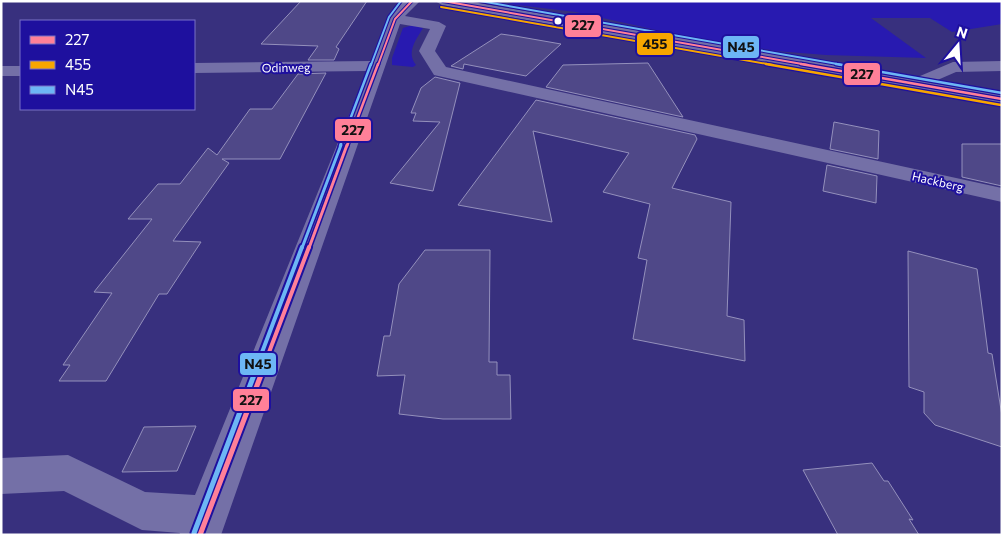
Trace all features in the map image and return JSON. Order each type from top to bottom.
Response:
[{"type":"main road","points":[[442,1],[1002,99]]},
{"type":"street","points":[[1,476],[68,473],[142,511],[203,525],[379,66],[404,10]]},
{"type":"street","name":"Hackberg","points":[[404,10],[439,26],[427,51],[440,71],[796,148],[1000,200]]},
{"type":"street","name":"Odinweg","points":[[195,68],[379,66]]},
{"type":"street","points":[[919,84],[953,67],[1002,66]]},
{"type":"street","points":[[1,71],[20,70]]},
{"type":"shaded area","points":[[516,1],[1002,1],[1002,24],[952,32],[930,18],[871,18],[926,58],[826,55],[776,51],[665,32],[576,12],[507,4]]},
{"type":"shaded area","points":[[413,25],[423,28],[412,51],[413,60],[416,65],[413,67],[392,65],[392,58],[403,28]]},
{"type":"building","points":[[301,1],[367,1],[336,47],[339,49],[334,60],[308,60],[318,46],[261,44]]},
{"type":"building","points":[[501,34],[561,44],[526,76],[464,64],[463,69],[451,66]]},
{"type":"building","points":[[648,63],[683,117],[546,87],[563,65]]},
{"type":"building","points":[[326,73],[280,159],[222,159],[229,163],[173,241],[201,242],[167,294],[159,294],[106,381],[59,381],[70,365],[63,365],[112,293],[94,292],[152,219],[128,219],[158,184],[180,184],[208,148],[217,155],[250,109],[272,109],[298,74]]},
{"type":"building","points":[[435,77],[460,83],[433,191],[390,183],[440,122],[413,121],[416,113],[411,113],[421,88]]},
{"type":"building","points":[[536,100],[695,135],[697,139],[672,188],[731,202],[727,316],[744,320],[745,361],[633,339],[647,260],[638,258],[650,204],[603,192],[629,153],[533,131],[552,222],[458,205]]},
{"type":"building","points":[[834,122],[879,131],[878,159],[830,149]]},
{"type":"building","points":[[962,144],[1002,144],[1002,186],[962,177]]},
{"type":"building","points":[[827,165],[877,176],[876,203],[823,191]]},
{"type":"building","points":[[425,250],[490,250],[489,362],[497,362],[497,375],[510,375],[511,419],[443,419],[399,414],[405,375],[377,376],[384,336],[390,336],[399,284]]},
{"type":"building","points":[[908,251],[977,269],[988,353],[992,354],[1002,416],[1002,447],[935,425],[924,413],[924,392],[909,387]]},
{"type":"building","points":[[196,426],[177,471],[122,472],[144,427]]},
{"type":"building","points":[[872,463],[884,481],[888,481],[913,520],[909,519],[919,535],[838,535],[803,470]]},
{"type":"transit line","name":"N45","points":[[194,533],[389,17],[401,1]]},
{"type":"transit line","name":"227","points":[[200,535],[395,19],[407,4],[412,1]]},
{"type":"transit line","name":"227","points":[[443,1],[1002,99]]},
{"type":"transit line","name":"N45","points":[[480,1],[1002,93]]},
{"type":"transit line","name":"455","points":[[441,7],[1001,105]]}]
